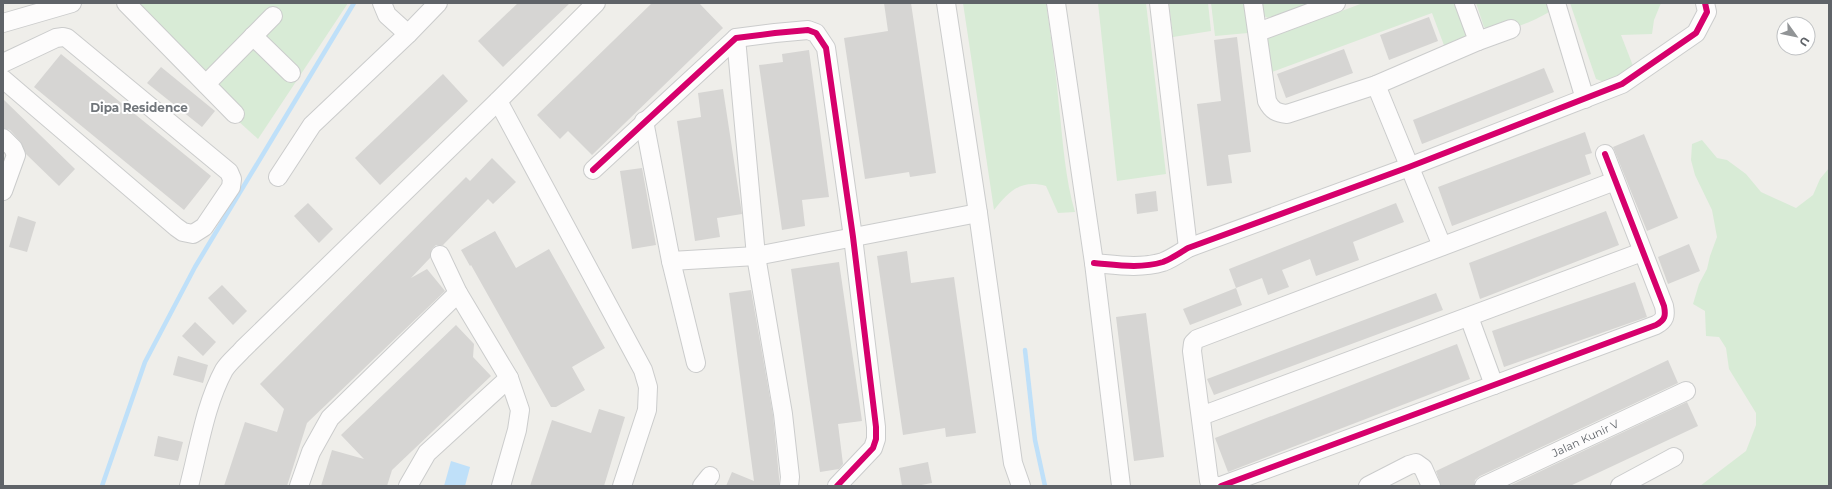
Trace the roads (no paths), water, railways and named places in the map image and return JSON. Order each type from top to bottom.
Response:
[{"type":"street","points":[[3,23],[72,3]]},
{"type":"street","points":[[126,3],[235,114]]},
{"type":"street","points":[[382,3],[387,15],[408,34]]},
{"type":"street","points":[[278,177],[312,125],[408,34],[438,3]]},
{"type":"street","points":[[189,486],[204,424],[215,389],[225,368],[596,3]]},
{"type":"street","points":[[946,3],[978,213],[1013,463],[1022,486]]},
{"type":"street","points":[[1056,3],[1094,262],[1121,486]]},
{"type":"street","points":[[1159,3],[1188,248]]},
{"type":"street","points":[[1253,3],[1267,101],[1271,108],[1278,113],[1287,114],[1376,85],[1478,41],[1511,30]]},
{"type":"street","points":[[1258,32],[1336,3]]},
{"type":"street","points":[[1464,3],[1478,41]]},
{"type":"street","points":[[1556,3],[1585,99]]},
{"type":"street","points":[[1094,262],[1135,266],[1150,265],[1164,261],[1188,248],[1409,167],[1622,84],[1696,33],[1707,12],[1705,3]]},
{"type":"street","points":[[206,84],[273,16]]},
{"type":"street","points":[[592,170],[736,38],[775,32],[808,30],[816,33],[821,39],[826,48],[853,237],[876,427],[876,439],[873,448],[837,486]]},
{"type":"street","points":[[253,36],[291,73]]},
{"type":"street","points":[[3,63],[56,38],[67,38],[229,172],[232,179],[231,187],[204,227],[193,234],[183,232],[3,79]]},
{"type":"street","points":[[736,38],[756,256],[783,414],[790,477],[789,486]]},
{"type":"street","points":[[1376,85],[1442,246]]},
{"type":"street","points":[[498,101],[643,370],[648,386],[647,410],[622,486]]},
{"type":"street","points":[[644,121],[671,261],[696,362]]},
{"type":"street","points":[[3,138],[13,148],[16,155],[3,191]]},
{"type":"street","points":[[1221,486],[1656,325],[1663,321],[1666,315],[1664,306],[1604,154]]},
{"type":"street","points":[[1215,486],[1209,481],[1192,351],[1193,343],[1197,339],[1615,181]]},
{"type":"street","points":[[671,261],[756,256],[978,213]]},
{"type":"street","points":[[1201,416],[1642,252]]},
{"type":"street","points":[[440,255],[458,293],[509,378],[520,410],[517,430],[501,486]]},
{"type":"street","points":[[299,486],[311,452],[330,418],[458,293]]},
{"type":"street","points":[[1469,316],[1494,385]]},
{"type":"street","points":[[408,486],[427,453],[509,378]]},
{"type":"street","name":"Jalan Kunir V","points":[[1484,486],[1686,391]]},
{"type":"street","points":[[1620,486],[1674,457]]},
{"type":"street","points":[[1008,486],[1013,463]]},
{"type":"street","points":[[1368,486],[1409,465],[1416,463],[1423,468],[1431,486]]},
{"type":"water","points":[[451,461],[470,467],[465,486],[444,486]]},
{"type":"waterway","points":[[102,486],[145,362],[195,267],[354,3]]},
{"type":"waterway","points":[[1025,350],[1035,440],[1045,486]]},
{"type":"district","name":"Dipa Residence","points":[[139,108]]}]
